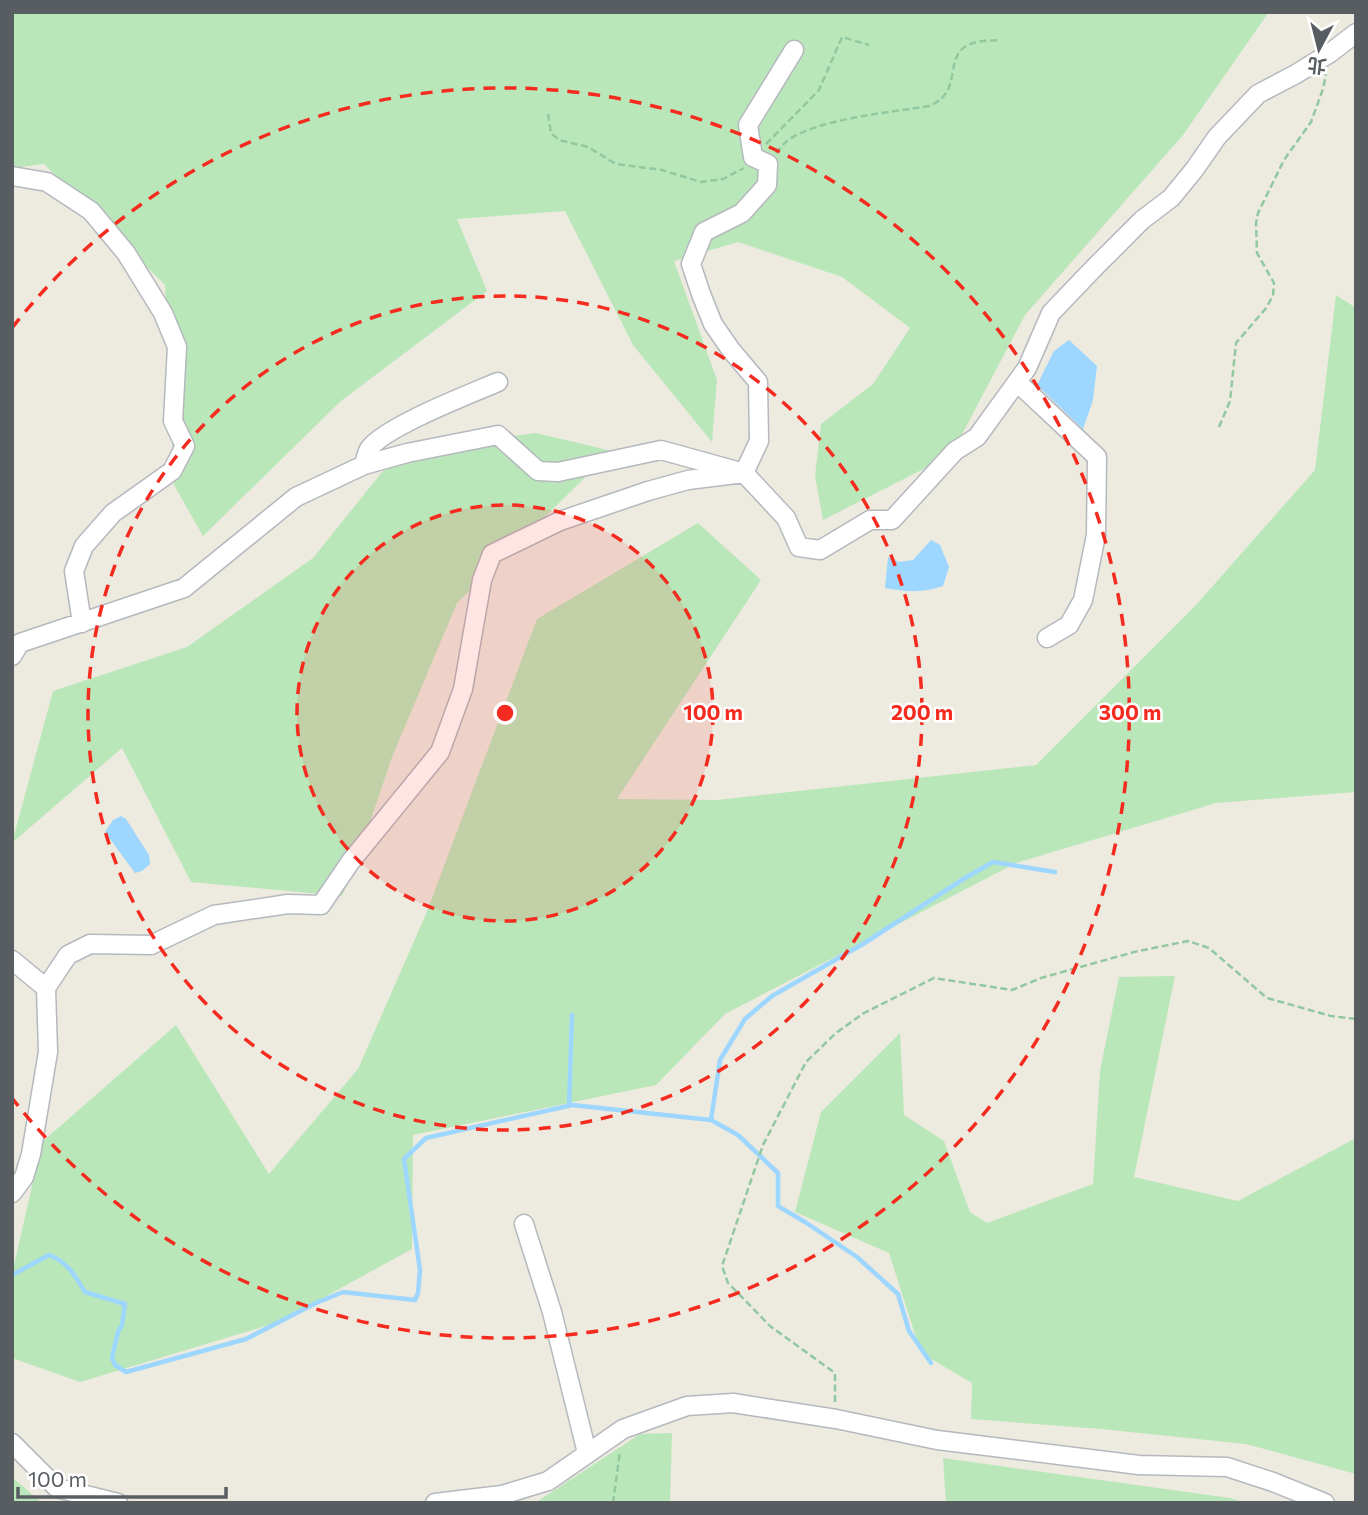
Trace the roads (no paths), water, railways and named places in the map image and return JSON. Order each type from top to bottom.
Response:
[{"type":"street","points":[[12,656],[20,643],[184,588],[296,497],[364,465],[407,453],[498,435],[538,471],[558,472],[661,450],[744,473],[786,518],[799,547],[820,550],[870,520],[892,520],[955,451],[977,437],[1027,368],[1051,313],[1142,220],[1171,198],[1217,136],[1258,94],[1330,54],[1356,33]]},
{"type":"street","points":[[744,473],[759,441],[758,382],[713,324],[691,264],[704,232],[742,213],[767,185],[748,125],[794,50]]},
{"type":"street","points":[[12,176],[47,182],[91,211],[126,253],[163,313],[177,347],[173,421],[185,446],[172,471],[113,513],[84,546],[74,572],[82,623]]},
{"type":"street","points":[[364,465],[369,449],[381,437],[498,382]]},
{"type":"street","points":[[1017,382],[1097,457],[1096,535],[1083,600],[1069,625],[1047,638]]},
{"type":"street","points":[[12,1193],[24,1177],[31,1154],[48,1052],[46,988],[68,955],[90,944],[151,945],[214,915],[288,904],[321,905],[351,860],[440,752],[464,689],[482,580],[492,554],[560,521],[648,491],[688,480],[744,473]]},
{"type":"street","points":[[12,960],[46,988]]},
{"type":"street","points":[[524,1224],[552,1312],[587,1453]]},
{"type":"street","points":[[435,1503],[502,1495],[548,1481],[623,1429],[687,1406],[733,1403],[836,1419],[937,1440],[1139,1465],[1227,1467],[1325,1503]]},
{"type":"street","points":[[12,1443],[57,1488],[118,1503]]},
{"type":"water","points":[[1069,340],[1097,366],[1093,400],[1083,429],[1037,385],[1054,351]]},
{"type":"water","points":[[931,540],[940,545],[949,567],[943,586],[914,591],[885,588],[888,557],[899,562],[913,560]]},
{"type":"water","points":[[121,816],[126,819],[149,855],[150,864],[142,871],[135,873],[105,832],[113,820]]},
{"type":"waterway","points":[[711,1120],[720,1060],[745,1019],[772,996],[863,944],[993,862],[1055,872]]},
{"type":"waterway","points":[[569,1106],[572,1015]]},
{"type":"waterway","points":[[12,1275],[49,1255],[66,1266],[85,1292],[125,1304],[112,1358],[115,1365],[126,1372],[246,1339],[343,1292],[415,1300],[420,1270],[404,1159],[426,1138],[572,1105],[711,1120],[738,1135],[778,1173],[778,1206],[857,1257],[898,1294],[909,1331],[931,1363]]}]
